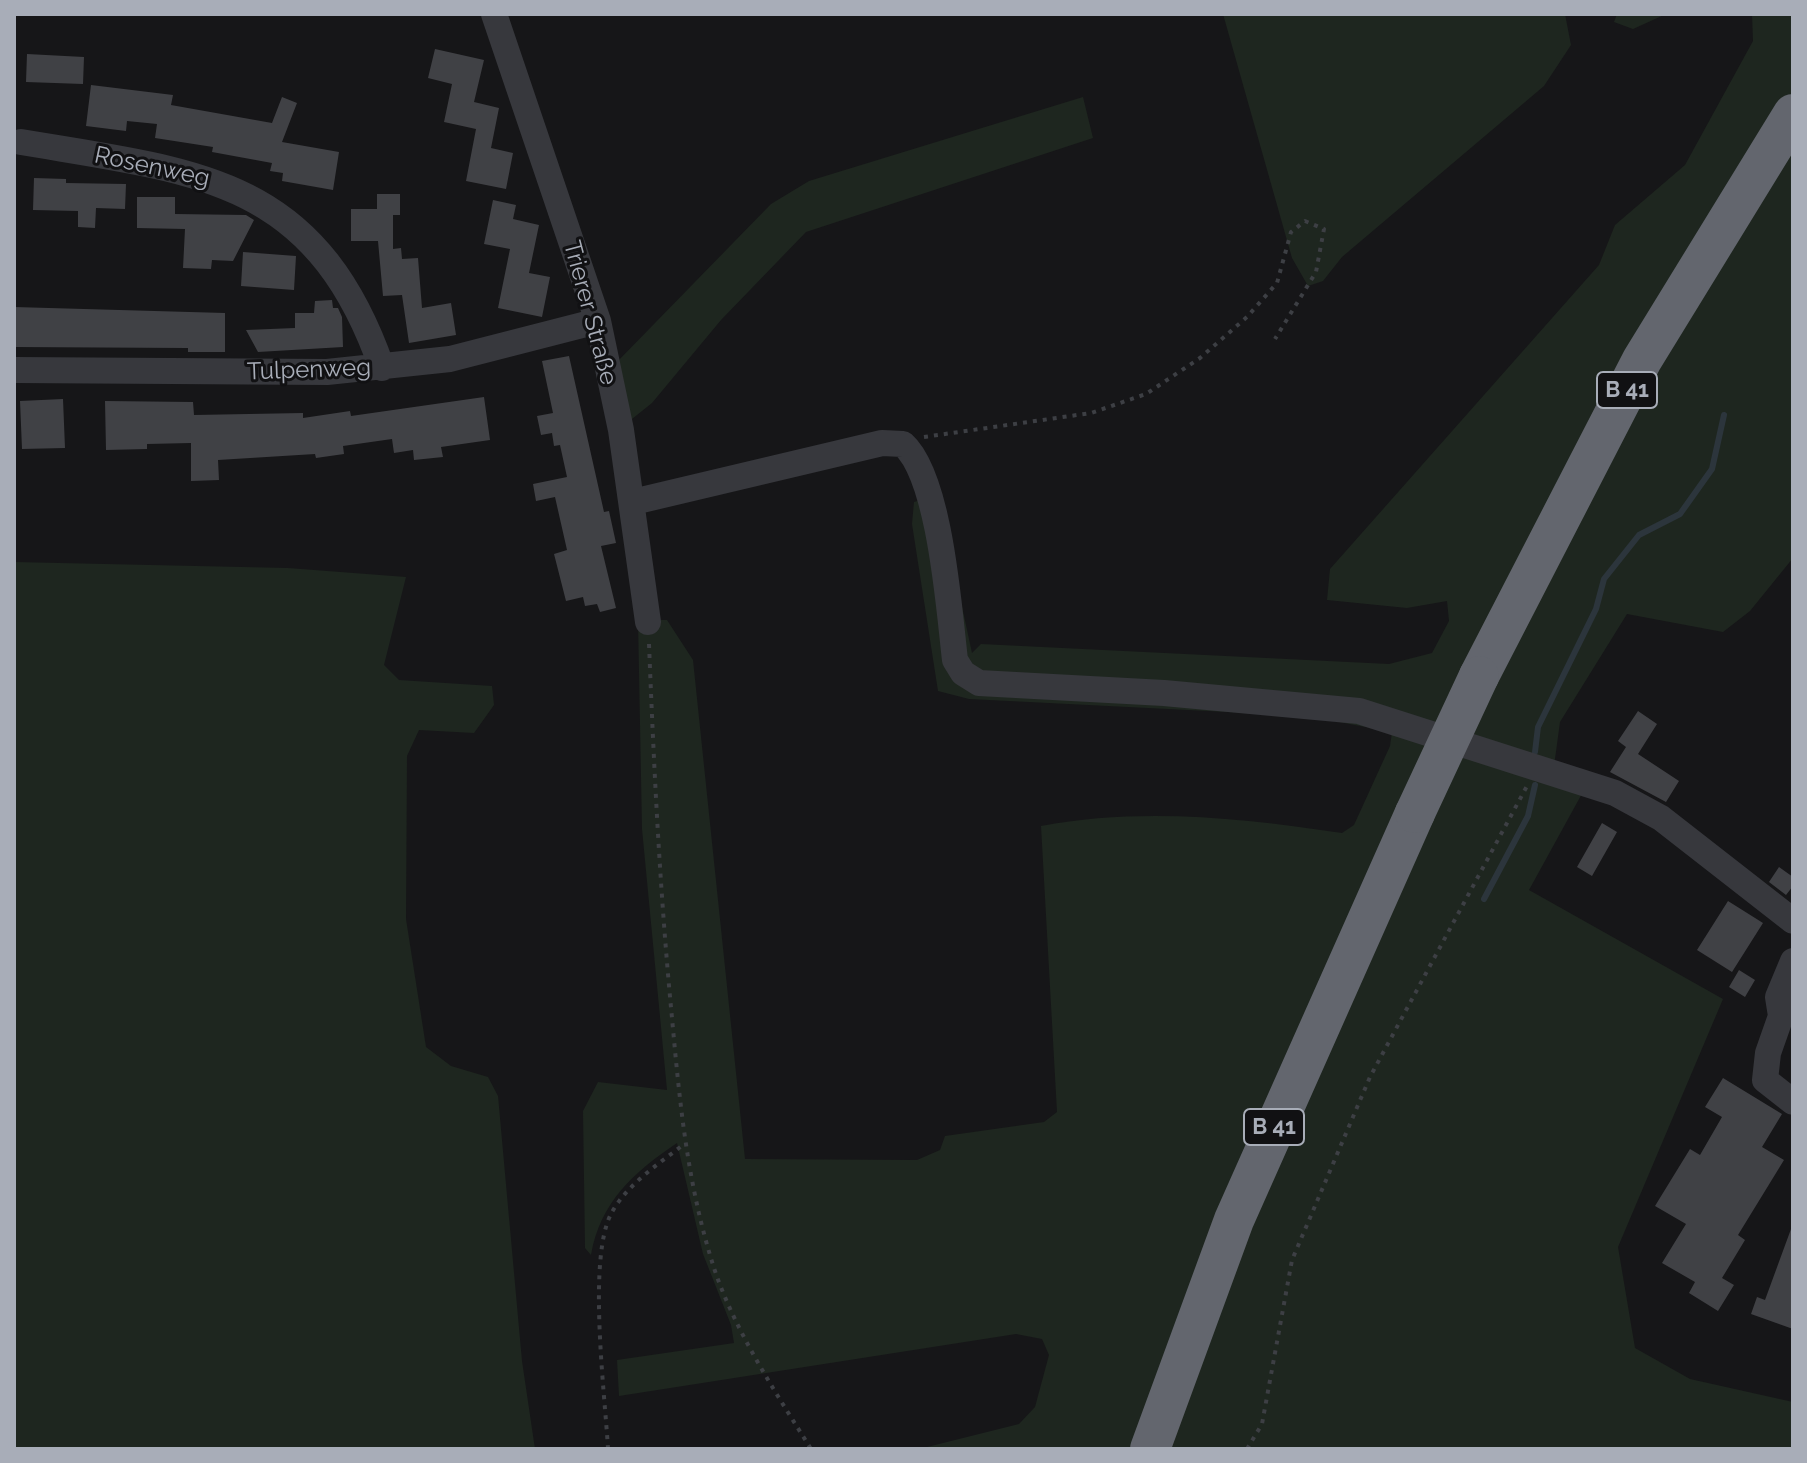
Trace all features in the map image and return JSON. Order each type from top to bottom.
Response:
[{"type":"highway","name":"B 41","points":[[1150,1449],[1234,1220],[1479,676],[1642,360],[1793,114]]},
{"type":"street","name":"Trierer Straße","points":[[494,14],[598,321],[633,502],[648,622]]},
{"type":"street","name":"Rosenweg","points":[[21,142],[193,173],[262,202],[296,226],[325,259],[352,297],[382,368]]},
{"type":"street","name":"Tulpenweg","points":[[14,370],[327,372],[382,368],[450,359],[598,321]]},
{"type":"street","points":[[633,502],[882,443],[903,444],[913,452],[928,489],[955,660],[963,673],[979,683],[1164,693],[1359,711],[1615,793],[1661,818],[1793,921]]},
{"type":"street","points":[[1793,961],[1778,997],[1787,1020],[1768,1053],[1765,1080],[1793,1102]]},
{"type":"path","points":[[903,444],[928,436],[1091,413],[1146,394],[1200,358],[1247,317],[1277,283],[1291,232],[1305,221],[1324,229],[1316,272],[1275,339]]},
{"type":"path","points":[[648,622],[656,834],[684,1144],[703,1232],[717,1277],[740,1330],[811,1449]]},
{"type":"path","points":[[1247,1449],[1262,1424],[1292,1260],[1364,1091],[1536,769]]},
{"type":"path","points":[[608,1449],[599,1270],[601,1238],[623,1196],[684,1144]]},
{"type":"shaded area","points":[[1223,14],[1565,14],[1571,45],[1544,86],[1342,257],[1323,281],[1308,286],[1292,258]]},
{"type":"shaded area","points":[[1617,14],[1666,14],[1633,29],[1614,22]]},
{"type":"shaded area","points":[[1752,14],[1793,14],[1793,558],[1750,611],[1723,632],[1627,614],[1560,722],[1552,781],[1584,790],[1529,890],[1723,999],[1618,1247],[1635,1348],[1690,1379],[1793,1402],[1793,1449],[919,1449],[1019,1424],[1035,1407],[1049,1355],[1042,1339],[1016,1334],[619,1396],[617,1360],[734,1343],[731,1325],[703,1254],[677,1143],[647,1165],[621,1190],[602,1219],[591,1255],[585,1248],[583,1111],[598,1082],[667,1090],[642,829],[638,620],[667,620],[693,660],[745,1159],[917,1160],[940,1150],[945,1136],[1044,1122],[1057,1112],[1041,826],[1078,820],[1154,816],[1229,819],[1342,833],[1354,825],[1390,746],[1392,732],[1307,716],[969,699],[938,691],[912,524],[914,502],[938,495],[972,653],[981,644],[1389,664],[1432,653],[1449,621],[1447,601],[1407,608],[1327,600],[1330,569],[1599,265],[1615,225],[1685,165],[1753,41]]},
{"type":"shaded area","points":[[1083,97],[1093,138],[806,232],[721,320],[652,403],[627,423],[615,364],[771,204],[809,181]]},
{"type":"shaded area","points":[[14,562],[288,568],[406,577],[384,665],[399,680],[492,686],[494,705],[474,733],[419,730],[407,756],[406,919],[426,1047],[451,1066],[488,1077],[498,1096],[522,1361],[535,1449],[14,1449]]},
{"type":"building","points":[[435,49],[484,60],[474,102],[499,108],[491,148],[513,153],[506,189],[466,181],[476,129],[444,122],[452,84],[428,78]]},
{"type":"building","points":[[27,54],[84,57],[83,84],[26,82]]},
{"type":"building","points":[[91,85],[173,95],[171,105],[272,123],[282,97],[297,103],[282,142],[339,152],[333,190],[282,181],[283,173],[270,171],[272,163],[212,152],[213,147],[155,138],[157,124],[127,121],[126,131],[86,126]]},
{"type":"building","points":[[34,178],[66,179],[66,183],[126,184],[125,209],[96,208],[95,228],[78,227],[78,211],[33,210]]},
{"type":"building","points":[[377,194],[400,194],[400,215],[393,215],[393,249],[401,248],[402,259],[418,258],[422,308],[451,303],[456,335],[409,343],[402,295],[383,296],[378,241],[351,241],[351,209],[377,209]]},
{"type":"building","points":[[137,197],[175,197],[175,214],[246,215],[254,220],[233,261],[212,260],[211,269],[183,268],[185,229],[137,228]]},
{"type":"building","points":[[493,200],[516,205],[513,219],[539,225],[529,273],[550,277],[542,317],[498,308],[510,249],[484,244]]},
{"type":"building","points":[[243,252],[296,256],[294,290],[241,286]]},
{"type":"building","points":[[332,300],[333,308],[338,308],[342,317],[343,347],[258,352],[246,330],[295,328],[295,313],[314,313],[315,301]]},
{"type":"building","points":[[14,307],[225,313],[225,352],[188,352],[188,348],[14,347]]},
{"type":"building","points":[[569,356],[604,512],[609,511],[616,543],[601,546],[616,608],[600,612],[597,604],[585,606],[583,597],[566,601],[554,554],[567,550],[555,497],[536,501],[533,484],[567,477],[560,445],[554,446],[552,433],[541,435],[537,416],[553,413],[542,361]]},
{"type":"building","points":[[484,397],[490,440],[441,447],[443,457],[414,460],[413,450],[394,453],[392,439],[343,446],[344,454],[316,458],[315,454],[218,460],[219,480],[191,481],[191,443],[147,444],[147,449],[106,450],[105,401],[193,402],[194,415],[303,413],[303,418],[350,411],[351,416]]},
{"type":"building","points":[[63,399],[65,448],[22,449],[20,401]]},
{"type":"building","points":[[1638,711],[1657,724],[1638,754],[1679,781],[1666,802],[1610,772],[1626,747],[1618,741]]},
{"type":"building","points":[[1602,823],[1617,832],[1592,876],[1577,867]]},
{"type":"building","points":[[1779,867],[1793,877],[1793,886],[1786,895],[1769,882]]},
{"type":"building","points":[[1728,901],[1763,923],[1732,972],[1697,950]]},
{"type":"building","points":[[1739,970],[1755,980],[1745,997],[1729,987]]},
{"type":"building","points":[[1723,1078],[1782,1114],[1762,1147],[1784,1160],[1738,1235],[1745,1240],[1722,1278],[1734,1285],[1718,1311],[1689,1293],[1695,1282],[1662,1263],[1686,1224],[1655,1206],[1690,1149],[1700,1155],[1722,1117],[1705,1107]]},
{"type":"building","points":[[1791,1229],[1793,1329],[1751,1314],[1757,1297],[1765,1300]]},
{"type":"waterway","points":[[1535,752],[1538,727],[1596,609],[1604,579],[1639,535],[1680,514],[1712,469],[1724,415]]},
{"type":"waterway","points":[[1484,899],[1528,816],[1535,785]]}]
